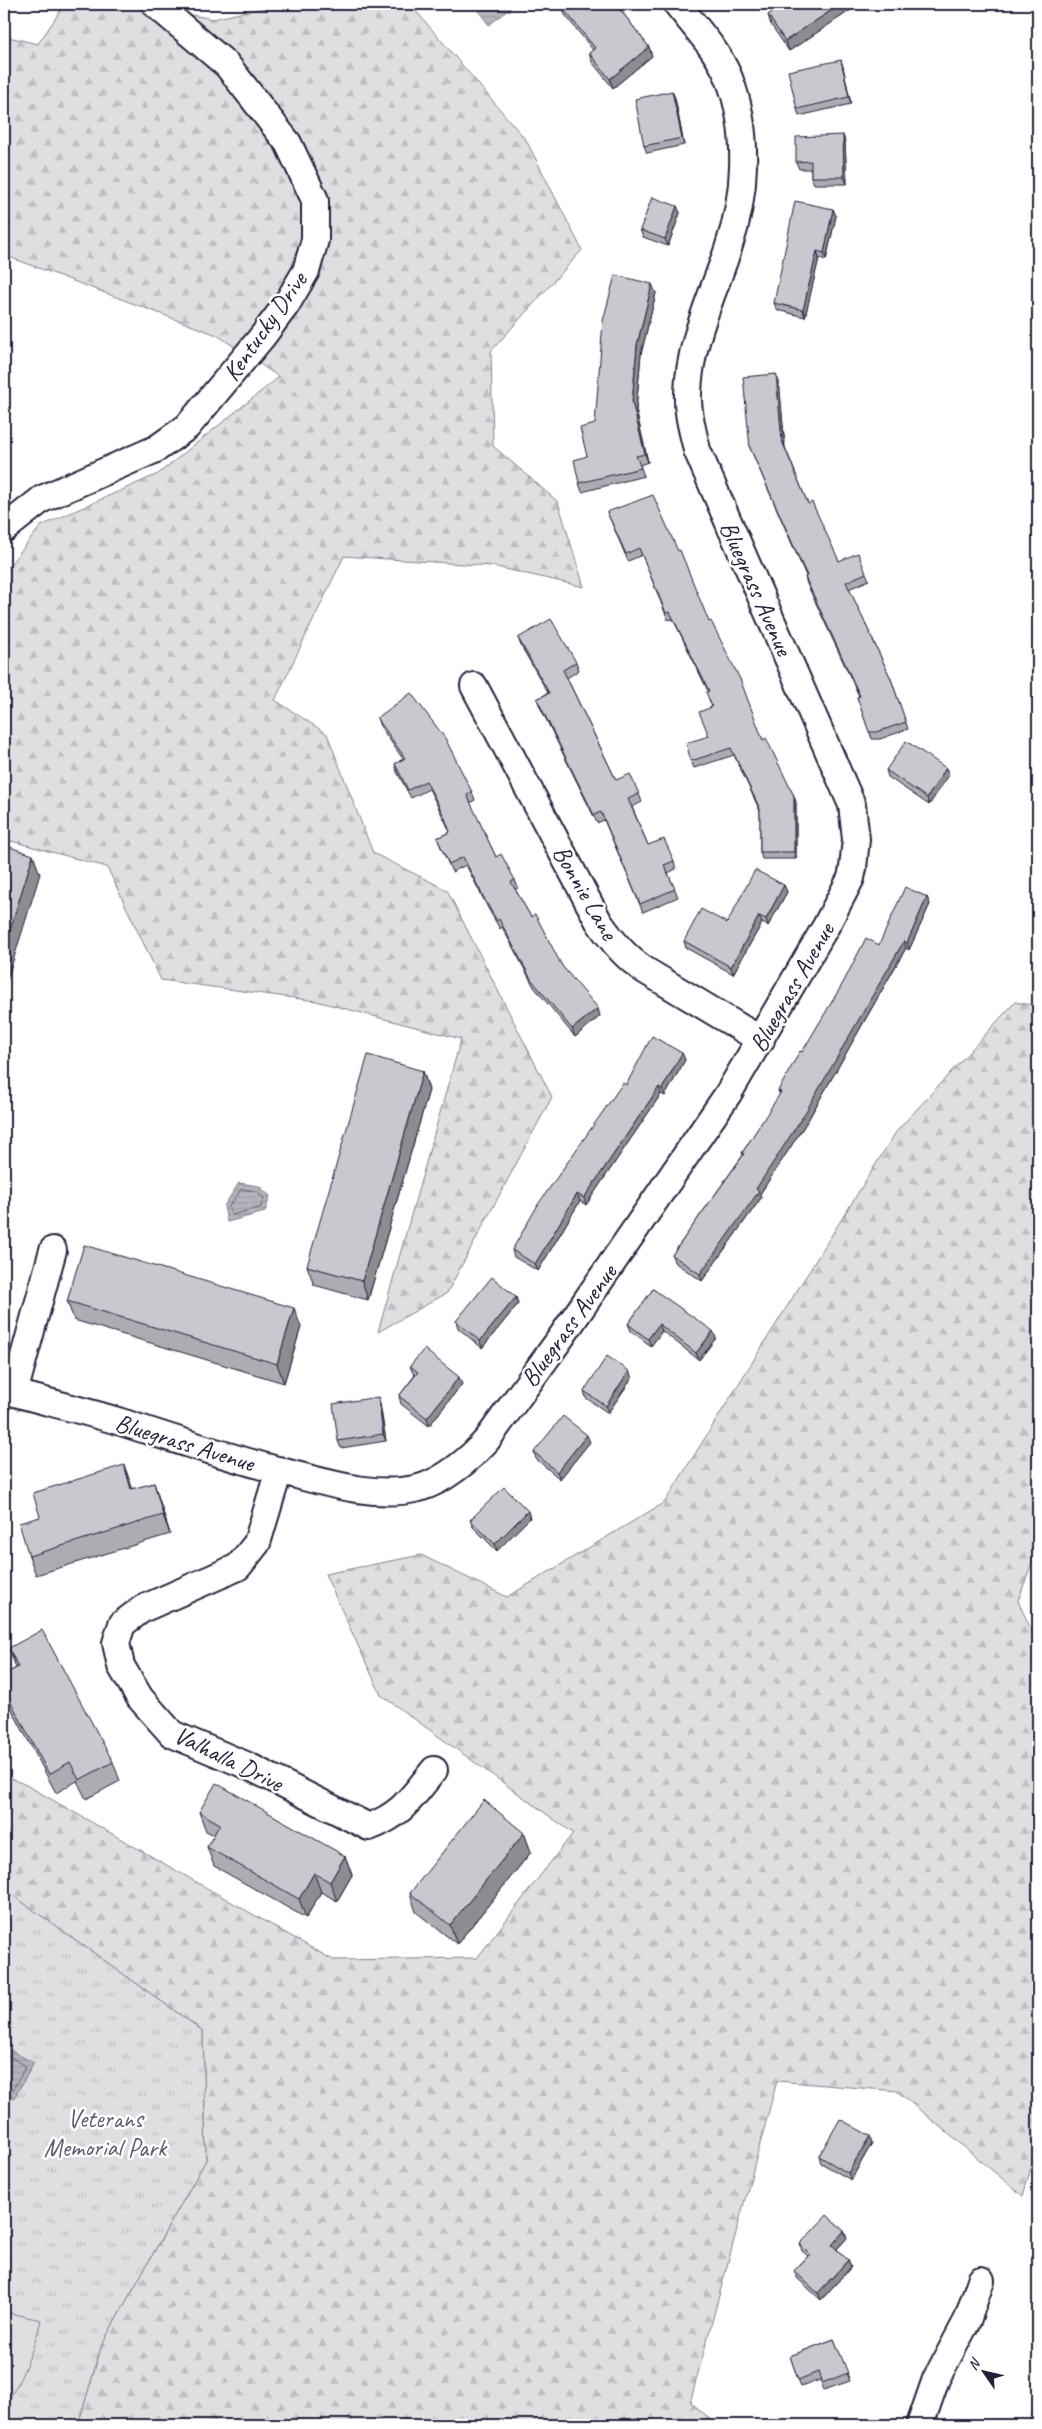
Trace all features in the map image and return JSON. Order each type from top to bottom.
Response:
[{"type":"street","name":"Kentucky Drive","points":[[4,529],[42,499],[156,449],[187,427],[274,321],[306,271],[312,252],[316,210],[315,200],[288,143],[227,64],[155,4]]},
{"type":"street","name":"Bluegrass Avenue","points":[[9,1392],[118,1421],[278,1470],[356,1489],[408,1490],[421,1487],[440,1478],[478,1450],[621,1250],[728,1094],[826,926],[850,878],[856,839],[852,805],[697,450],[690,416],[688,394],[694,348],[734,229],[742,190],[744,157],[738,114],[730,80],[722,63],[678,4]]},
{"type":"street","name":"Bonnie Lane","points":[[474,686],[599,922],[614,944],[630,960],[646,971],[761,1040]]},
{"type":"street","points":[[9,1392],[53,1250]]},
{"type":"street","name":"Valhalla Drive","points":[[278,1470],[257,1543],[238,1567],[142,1609],[122,1624],[116,1643],[121,1666],[140,1698],[172,1734],[248,1766],[369,1828],[390,1819],[409,1801],[434,1770]]},
{"type":"street","points":[[920,2425],[936,2379],[967,2321],[981,2280]]},
{"type":"green space","points":[[65,4],[133,4],[213,19],[281,4],[410,4],[526,140],[582,250],[491,351],[493,446],[558,502],[584,587],[492,566],[344,556],[275,700],[327,734],[373,853],[447,890],[552,1097],[447,1293],[378,1332],[461,1039],[316,1001],[161,980],[107,867],[4,839],[4,572],[41,526],[158,474],[279,377],[217,335],[4,255],[4,36],[38,44]]},
{"type":"green space","points":[[1015,1002],[1038,1006],[1038,1546],[1018,1601],[1038,1645],[1038,2142],[1023,2196],[897,2091],[777,2081],[690,2403],[719,2425],[78,2425],[102,2344],[206,2160],[203,2031],[4,1889],[4,1775],[28,1786],[333,1960],[477,1958],[573,1833],[381,1695],[325,1574],[421,1555],[507,1597],[665,1502],[896,1132]]},
{"type":"green space","name":"Veterans Memorial Park","points":[[4,1889],[203,2031],[206,2160],[102,2344],[78,2425],[4,2425]]},
{"type":"green space","points":[[4,2312],[41,2320],[26,2366],[4,2408]]},
{"type":"water","points":[[487,4],[516,4],[489,25],[478,11]]},
{"type":"water","points":[[239,1183],[259,1186],[270,1196],[265,1212],[227,1222],[224,1206]]},
{"type":"water","points":[[4,2047],[34,2063],[14,2098],[4,2092]]},
{"type":"building","points":[[565,4],[616,4],[649,47],[610,79],[589,53],[595,48],[562,7]]},
{"type":"building","points":[[784,4],[841,4],[785,41],[768,15]]},
{"type":"building","points":[[841,60],[849,97],[797,109],[788,71]]},
{"type":"building","points":[[672,91],[682,138],[644,146],[635,99]]},
{"type":"building","points":[[843,135],[844,177],[811,177],[811,161],[796,162],[796,137]]},
{"type":"building","points":[[652,197],[677,206],[665,239],[640,230]]},
{"type":"building","points":[[795,201],[833,209],[824,253],[817,251],[803,310],[774,303]]},
{"type":"building","points":[[615,275],[652,284],[637,345],[632,402],[645,454],[636,456],[641,468],[579,483],[574,460],[587,456],[580,428],[595,424],[603,321]]},
{"type":"building","points":[[776,374],[782,441],[808,504],[812,502],[839,561],[858,553],[866,573],[846,582],[891,679],[906,722],[877,732],[869,732],[857,697],[860,696],[805,577],[807,576],[750,448],[743,377]]},
{"type":"building","points":[[653,495],[678,551],[680,550],[709,622],[711,621],[740,679],[763,740],[766,738],[794,796],[794,852],[760,852],[760,809],[731,748],[691,761],[686,743],[709,736],[699,712],[712,707],[706,692],[709,691],[670,612],[666,613],[639,548],[626,554],[607,512]]},
{"type":"building","points":[[551,619],[576,662],[563,670],[616,780],[630,774],[639,794],[628,799],[648,845],[664,839],[674,861],[664,865],[675,889],[640,904],[601,812],[594,815],[537,699],[549,693],[518,638]]},
{"type":"building","points":[[411,693],[445,738],[472,792],[467,795],[496,857],[501,854],[515,880],[511,882],[531,917],[535,914],[562,966],[598,1008],[572,1029],[531,979],[499,919],[497,921],[486,902],[463,857],[449,864],[437,838],[450,832],[426,781],[408,790],[395,764],[405,758],[377,718]]},
{"type":"building","points":[[906,741],[946,768],[927,798],[886,770]]},
{"type":"building","points":[[4,845],[33,855],[4,949]]},
{"type":"building","points":[[755,870],[784,885],[766,919],[759,916],[731,967],[684,941],[701,909],[727,923]]},
{"type":"building","points":[[905,887],[927,897],[907,943],[904,941],[805,1113],[756,1189],[759,1191],[700,1274],[672,1255],[744,1154],[742,1153],[781,1092],[778,1091],[800,1051],[802,1052],[843,983],[866,938],[879,945]]},
{"type":"building","points":[[652,1036],[682,1053],[662,1089],[659,1087],[584,1198],[577,1194],[535,1264],[512,1250],[539,1203],[623,1083],[626,1085]]},
{"type":"building","points":[[368,1055],[423,1071],[362,1281],[307,1266]]},
{"type":"building","points":[[84,1245],[294,1308],[277,1364],[67,1301]]},
{"type":"building","points":[[492,1277],[516,1297],[480,1341],[456,1321]]},
{"type":"building","points":[[653,1289],[713,1331],[696,1353],[659,1324],[648,1339],[628,1324]]},
{"type":"building","points":[[424,1349],[459,1377],[427,1418],[399,1396],[418,1372],[410,1366]]},
{"type":"building","points":[[607,1356],[629,1371],[606,1406],[584,1391]]},
{"type":"building","points":[[378,1397],[383,1434],[338,1441],[333,1404]]},
{"type":"building","points":[[563,1416],[587,1435],[557,1472],[534,1452]]},
{"type":"building","points":[[124,1465],[131,1489],[154,1483],[163,1515],[29,1556],[19,1523],[40,1517],[33,1493]]},
{"type":"building","points":[[504,1487],[528,1511],[495,1544],[470,1520]]},
{"type":"building","points":[[42,1630],[113,1762],[79,1780],[70,1762],[49,1774],[4,1689],[4,1675],[18,1667],[9,1648]]},
{"type":"building","points":[[216,1783],[345,1856],[330,1882],[314,1873],[299,1899],[207,1847],[220,1824],[199,1812]]},
{"type":"building","points":[[484,1800],[524,1833],[450,1925],[410,1893]]},
{"type":"building","points":[[840,2119],[870,2136],[848,2173],[819,2156]]},
{"type":"building","points":[[827,2215],[844,2231],[832,2245],[848,2260],[818,2293],[794,2271],[810,2254],[800,2244]]},
{"type":"building","points":[[834,2339],[848,2373],[822,2383],[818,2372],[798,2380],[790,2356]]},
{"type":"building","points":[[1038,2402],[1038,2425],[1028,2425]]}]
